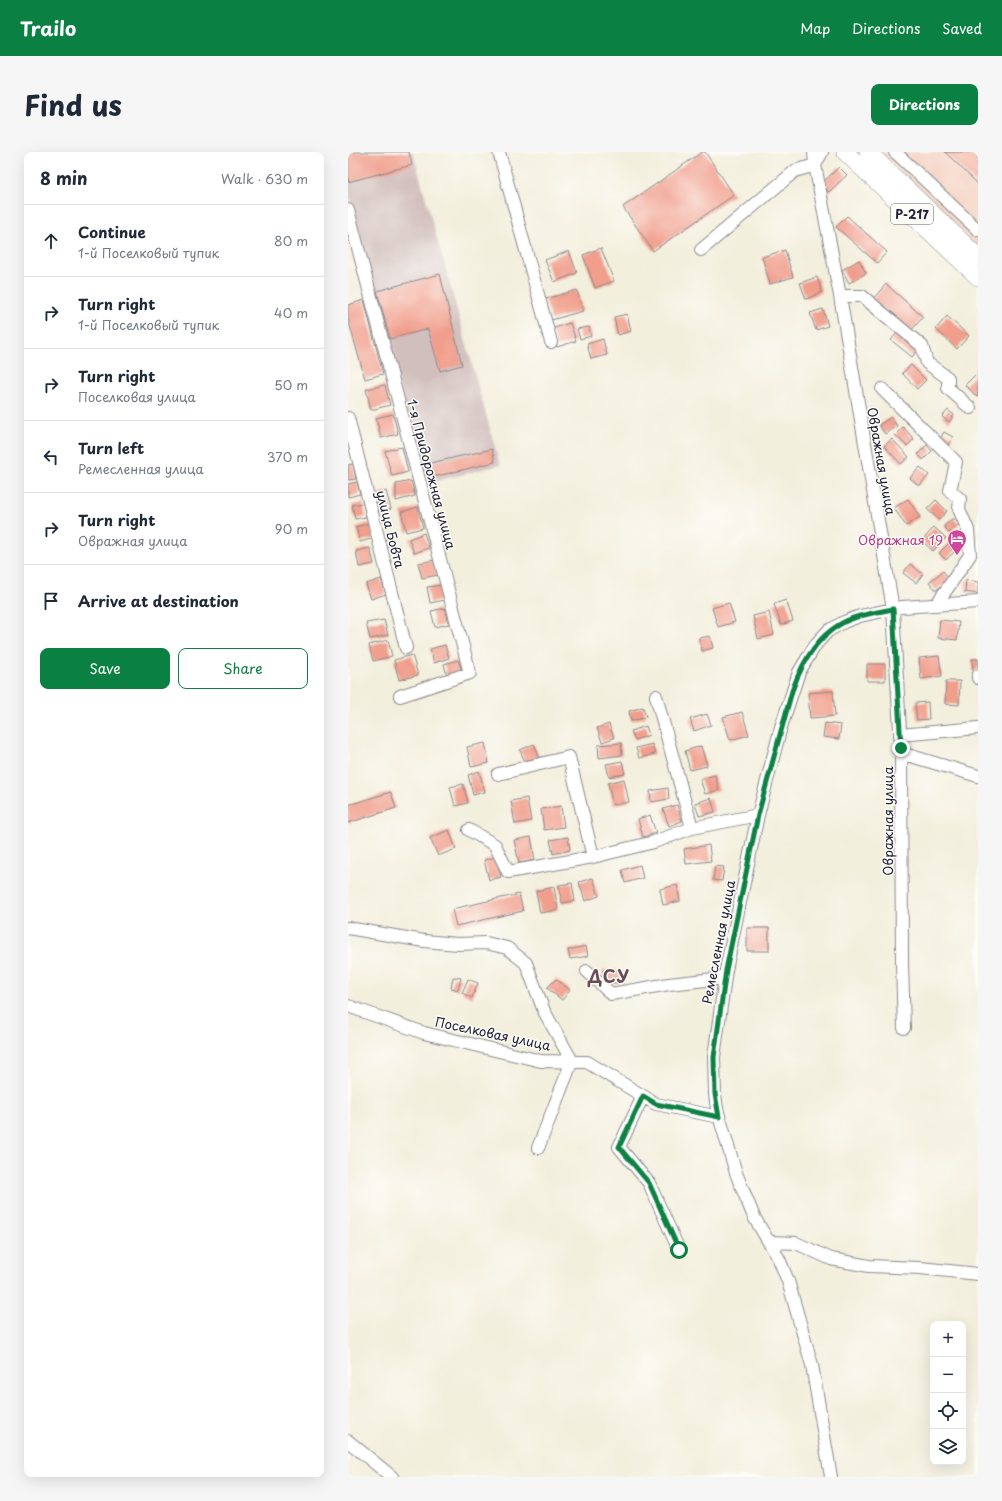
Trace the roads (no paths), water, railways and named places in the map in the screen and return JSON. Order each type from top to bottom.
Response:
[{"type":"highway","name":"Р-217","points":[[845,152],[978,277]]},
{"type":"highway","points":[[868,152],[978,257]]},
{"type":"street","points":[[499,152],[551,342]]},
{"type":"street","name":"Овражная улица","points":[[814,152],[898,608],[904,1028]]},
{"type":"street","points":[[701,250],[795,171],[815,164],[822,152]]},
{"type":"street","points":[[896,152],[978,230]]},
{"type":"street","name":"1-я Придорожная улица","points":[[348,210],[470,673],[400,696]]},
{"type":"street","points":[[840,296],[862,296],[922,346],[927,363],[948,378],[948,388],[970,408]]},
{"type":"street","points":[[882,389],[956,462],[950,491],[960,500],[958,509],[968,530],[970,555],[936,605]]},
{"type":"street","name":"улица Бовта","points":[[348,418],[406,648]]},
{"type":"street","name":"Ремесленная улица","points":[[831,1477],[812,1365],[788,1282],[779,1259],[754,1217],[740,1183],[719,1117],[715,1094],[714,1057],[724,978],[758,815],[792,691],[799,672],[809,654],[828,631],[844,622],[860,616],[898,608],[978,602]]},
{"type":"street","points":[[656,696],[692,828]]},
{"type":"street","points":[[900,735],[978,728]]},
{"type":"street","points":[[901,753],[978,776]]},
{"type":"street","points":[[498,774],[569,757],[593,857]]},
{"type":"street","points":[[469,830],[495,845],[508,872],[593,857],[654,842],[692,828],[758,815]]},
{"type":"street","points":[[348,928],[424,941],[458,944],[486,943],[507,948],[526,963],[544,1011],[572,1061],[538,1148]]},
{"type":"street","points":[[587,971],[612,994],[669,984],[724,978]]},
{"type":"street","name":"Поселковая улица","points":[[348,1006],[424,1033],[541,1061],[587,1062],[656,1104],[719,1117]]},
{"type":"street","points":[[643,1096],[619,1147],[649,1183],[679,1250]]},
{"type":"street","points":[[770,1242],[796,1243],[831,1259],[869,1266],[920,1268],[978,1274]]},
{"type":"street","points":[[348,1441],[392,1477]]},
{"type":"place","name":"Овражная 19","points":[[957,556]]},
{"type":"district","name":"ДСУ","points":[[609,976]]}]
